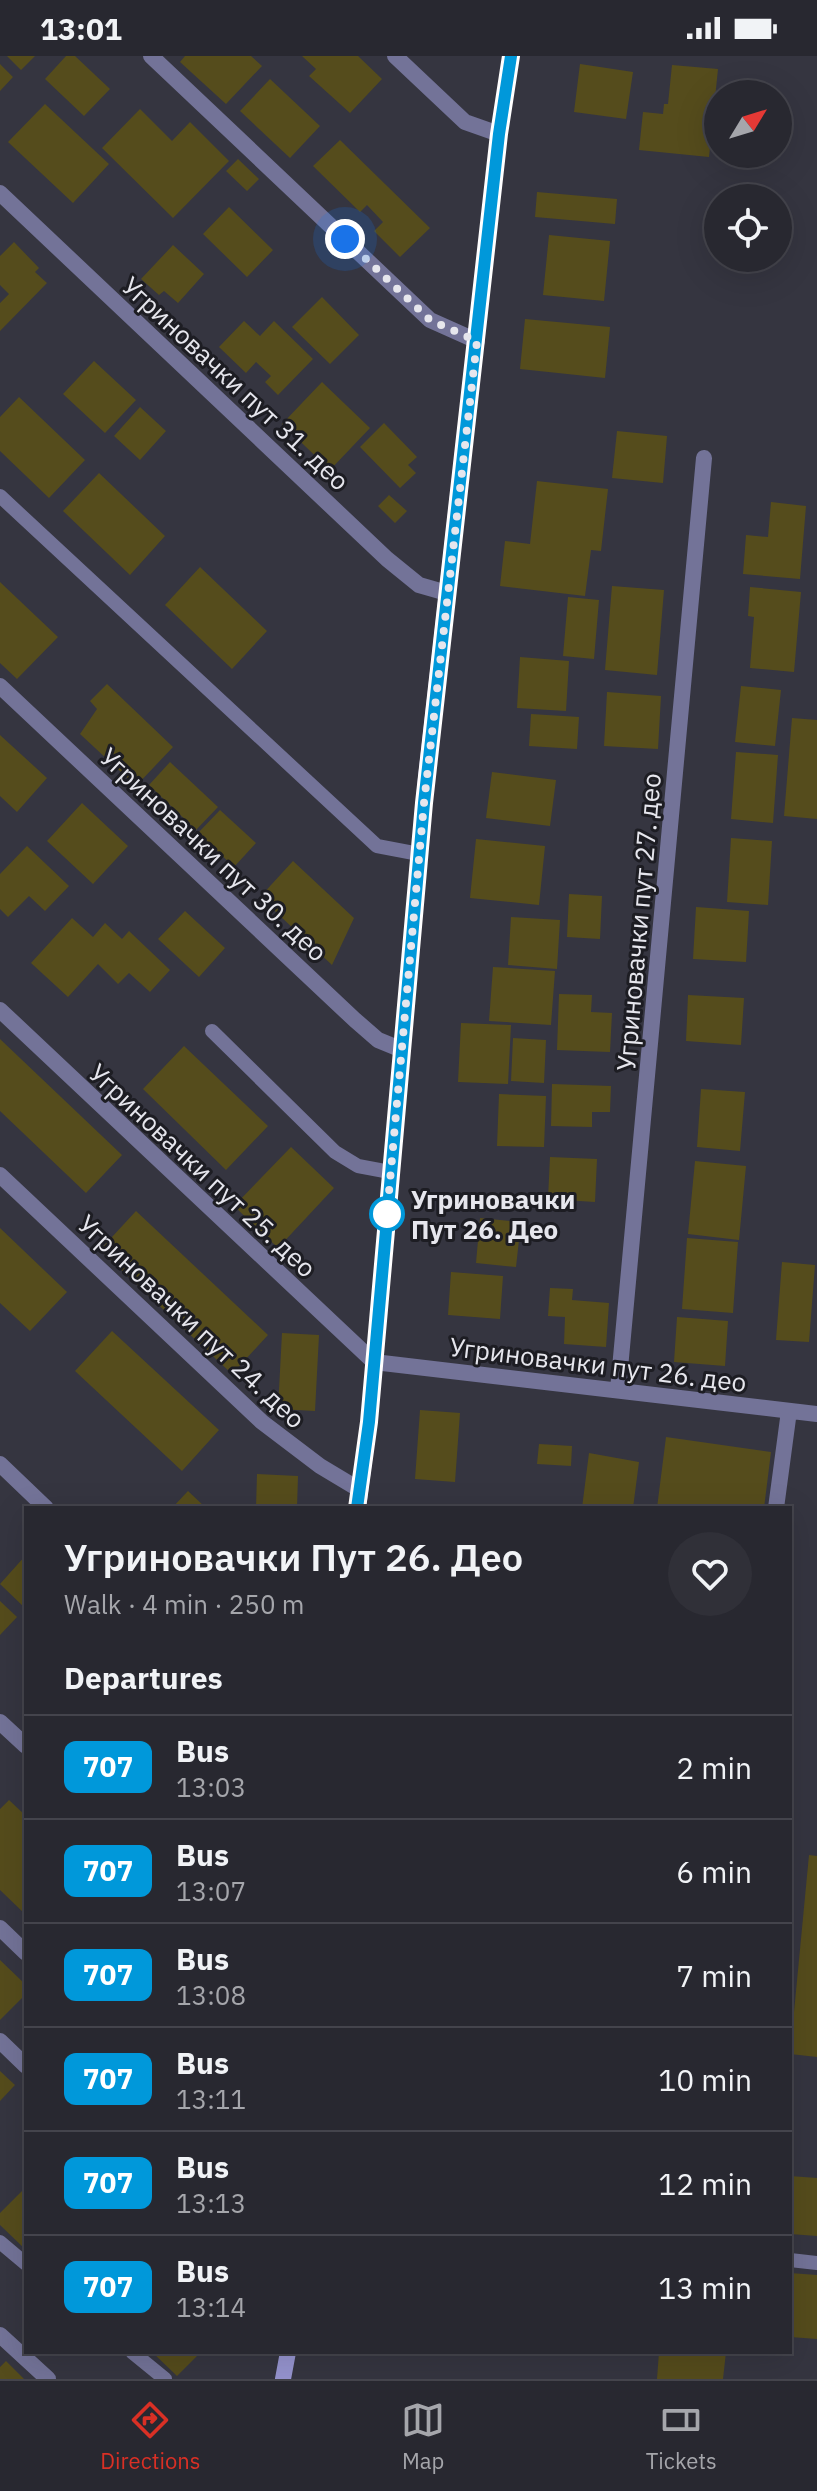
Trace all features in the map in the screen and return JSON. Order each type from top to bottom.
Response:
[{"type":"street","points":[[151,56],[430,320],[477,341]]},
{"type":"street","points":[[395,56],[465,122],[499,134]]},
{"type":"street","points":[[358,1506],[419,854],[499,134],[511,56]]},
{"type":"street","name":"Угриновачки пут 31. део","points":[[0,193],[387,559],[419,585],[447,593]]},
{"type":"street","name":"Угриновачки пут 27. део","points":[[618,1390],[704,458]]},
{"type":"street","name":"Угриновачки пут 30. део","points":[[0,686],[355,1020],[378,1040],[400,1049]]},
{"type":"street","name":"Угриновачки пут 25. део","points":[[0,1010],[374,1362]]},
{"type":"street","name":"Угриновачки пут 24. део","points":[[0,1175],[262,1422],[320,1466],[360,1490]]},
{"type":"street","name":"Угриновачки пут 26. део","points":[[374,1362],[817,1414]]},
{"type":"street","points":[[776,1506],[789,1411]]},
{"type":"street","points":[[0,1464],[44,1506]]},
{"type":"street","points":[[0,1722],[24,1744]]},
{"type":"street","points":[[0,1928],[24,1951]]},
{"type":"street","points":[[0,2041],[24,2064]]},
{"type":"street","points":[[0,2335],[48,2379]]},
{"type":"street","points":[[283,2379],[288,2354]]},
{"type":"lane","points":[[0,496],[377,846],[419,854]]},
{"type":"lane","points":[[212,1031],[335,1152],[358,1166],[390,1172]]},
{"type":"lane","points":[[0,2242],[24,2262]]},
{"type":"lane","points":[[792,2260],[817,2263]]},
{"type":"lane","points":[[134,2354],[165,2379]]},
{"type":"building","points":[[7,56],[35,56],[21,70]]},
{"type":"building","points":[[66,56],[75,56],[110,89],[84,116],[45,79]]},
{"type":"building","points":[[185,56],[251,56],[262,66],[226,104],[180,62]]},
{"type":"building","points":[[302,56],[358,56],[382,79],[350,113],[309,76],[316,69]]},
{"type":"building","points":[[0,64],[13,77],[0,91]]},
{"type":"building","points":[[580,64],[633,72],[626,119],[574,112]]},
{"type":"building","points":[[672,65],[718,69],[717,80],[704,80],[704,156],[639,150],[643,112],[663,114],[664,104],[668,104]]},
{"type":"building","points":[[270,79],[320,126],[290,158],[240,111]]},
{"type":"building","points":[[45,104],[109,164],[73,203],[8,142]]},
{"type":"building","points":[[140,109],[172,141],[190,122],[229,161],[173,218],[102,148]]},
{"type":"building","points":[[340,140],[430,228],[400,257],[374,231],[383,222],[367,205],[360,212],[313,166]]},
{"type":"building","points":[[238,159],[259,179],[247,191],[226,171]]},
{"type":"building","points":[[537,192],[617,199],[615,224],[535,217]]},
{"type":"building","points":[[229,207],[273,250],[247,277],[203,234]]},
{"type":"building","points":[[549,235],[610,241],[604,301],[543,295]]},
{"type":"building","points":[[14,242],[39,268],[35,272],[47,283],[0,331],[0,303],[9,294],[0,285],[0,256]]},
{"type":"building","points":[[173,245],[204,274],[178,303],[164,291],[159,295],[141,279]]},
{"type":"building","points":[[322,297],[359,335],[330,364],[292,327]]},
{"type":"building","points":[[525,319],[610,327],[605,378],[520,369]]},
{"type":"building","points":[[244,321],[260,336],[274,321],[313,359],[278,395],[265,382],[271,376],[256,362],[246,373],[219,347]]},
{"type":"building","points":[[94,361],[136,400],[105,433],[63,394]]},
{"type":"building","points":[[322,382],[370,428],[330,470],[282,424]]},
{"type":"building","points":[[19,397],[85,460],[49,498],[0,451],[0,417]]},
{"type":"building","points":[[140,407],[166,431],[140,460],[114,436]]},
{"type":"building","points":[[384,423],[417,457],[408,465],[416,473],[400,488],[360,447]]},
{"type":"building","points":[[617,431],[667,436],[663,483],[612,478]]},
{"type":"building","points":[[99,473],[165,536],[130,575],[63,511]]},
{"type":"building","points":[[537,481],[608,489],[601,551],[591,550],[585,596],[500,586],[505,541],[530,544]]},
{"type":"building","points":[[389,495],[407,511],[395,523],[378,506]]},
{"type":"building","points":[[771,502],[806,506],[800,579],[743,574],[746,535],[768,537]]},
{"type":"building","points":[[200,567],[267,631],[232,669],[165,605]]},
{"type":"building","points":[[0,582],[58,637],[17,679],[0,663]]},
{"type":"building","points":[[612,586],[664,590],[657,675],[605,670]]},
{"type":"building","points":[[750,587],[801,592],[794,672],[750,668],[754,617],[748,616]]},
{"type":"building","points":[[568,597],[599,600],[594,659],[563,656]]},
{"type":"building","points":[[520,657],[569,661],[566,711],[517,708]]},
{"type":"building","points":[[107,684],[173,747],[136,786],[80,734],[97,709],[90,701]]},
{"type":"building","points":[[741,686],[781,690],[775,746],[735,742]]},
{"type":"building","points":[[607,692],[661,696],[658,749],[604,746]]},
{"type":"building","points":[[531,714],[579,717],[577,749],[529,746]]},
{"type":"building","points":[[792,718],[817,720],[817,819],[784,816]]},
{"type":"building","points":[[0,735],[47,778],[17,812],[0,796]]},
{"type":"building","points":[[736,752],[778,755],[773,823],[731,819]]},
{"type":"building","points":[[170,762],[218,807],[196,830],[149,785]]},
{"type":"building","points":[[492,772],[556,780],[550,826],[486,818]]},
{"type":"building","points":[[82,803],[128,846],[93,884],[47,841]]},
{"type":"building","points":[[220,810],[256,843],[234,867],[198,833]]},
{"type":"building","points":[[731,838],[772,841],[768,905],[727,902]]},
{"type":"building","points":[[476,839],[545,846],[539,905],[470,898]]},
{"type":"building","points":[[27,846],[69,886],[45,911],[29,896],[8,917],[0,909],[0,874]]},
{"type":"building","points":[[293,861],[354,918],[332,965],[260,897]]},
{"type":"building","points":[[569,894],[602,896],[600,939],[567,937]]},
{"type":"building","points":[[696,907],[749,911],[746,962],[693,959]]},
{"type":"building","points":[[185,911],[225,948],[199,977],[158,939]]},
{"type":"building","points":[[511,917],[560,920],[557,969],[508,965]]},
{"type":"building","points":[[72,918],[93,937],[105,923],[122,939],[129,931],[170,970],[150,992],[129,973],[118,984],[98,964],[68,997],[31,963]]},
{"type":"building","points":[[493,967],[555,971],[551,1025],[489,1021]]},
{"type":"building","points":[[559,994],[592,995],[591,1012],[612,1013],[610,1052],[557,1050]]},
{"type":"building","points":[[688,995],[744,998],[741,1045],[686,1041]]},
{"type":"building","points":[[461,1023],[511,1025],[508,1084],[458,1082]]},
{"type":"building","points":[[513,1038],[546,1040],[544,1083],[511,1081]]},
{"type":"building","points":[[0,1039],[122,1155],[86,1193],[0,1111]]},
{"type":"building","points":[[184,1046],[268,1126],[226,1170],[143,1089]]},
{"type":"building","points":[[552,1084],[611,1086],[610,1112],[592,1112],[592,1127],[551,1126]]},
{"type":"building","points":[[701,1089],[745,1092],[740,1151],[697,1147]]},
{"type":"building","points":[[499,1094],[546,1096],[544,1147],[497,1146]]},
{"type":"building","points":[[291,1147],[334,1188],[278,1248],[234,1206]]},
{"type":"building","points":[[550,1157],[597,1159],[595,1202],[548,1199]]},
{"type":"building","points":[[695,1161],[746,1166],[739,1240],[688,1234]]},
{"type":"building","points":[[136,1211],[268,1335],[232,1374],[100,1250]]},
{"type":"building","points":[[480,1218],[521,1222],[516,1267],[476,1263]]},
{"type":"building","points":[[0,1228],[67,1292],[30,1331],[0,1303]]},
{"type":"building","points":[[687,1238],[738,1242],[733,1313],[682,1309]]},
{"type":"building","points":[[782,1262],[815,1265],[809,1342],[776,1340]]},
{"type":"building","points":[[451,1272],[503,1276],[500,1319],[448,1315]]},
{"type":"building","points":[[550,1288],[573,1289],[572,1300],[609,1303],[606,1347],[564,1344],[565,1317],[548,1316]]},
{"type":"building","points":[[677,1317],[728,1321],[725,1366],[674,1362]]},
{"type":"building","points":[[112,1331],[219,1430],[182,1471],[75,1371]]},
{"type":"building","points":[[282,1333],[319,1335],[315,1411],[278,1409]]},
{"type":"building","points":[[420,1410],[460,1413],[455,1482],[415,1479]]},
{"type":"building","points":[[666,1437],[771,1452],[764,1506],[657,1506]]},
{"type":"building","points":[[539,1444],[572,1446],[571,1466],[537,1464]]},
{"type":"building","points":[[589,1453],[639,1462],[633,1506],[582,1506]]},
{"type":"building","points":[[257,1474],[298,1476],[297,1506],[256,1506]]},
{"type":"building","points":[[188,1491],[204,1506],[174,1506]]},
{"type":"building","points":[[24,1557],[24,1607],[0,1584]]},
{"type":"building","points":[[0,1601],[17,1617],[0,1635]]},
{"type":"building","points":[[9,1800],[24,1814],[24,1913],[0,1890],[0,1809]]},
{"type":"building","points":[[809,1855],[817,1856],[817,2057],[792,2054]]},
{"type":"building","points":[[0,1960],[24,1983],[24,1996],[0,2020]]},
{"type":"building","points":[[0,2071],[15,2085],[0,2101]]},
{"type":"building","points":[[792,2176],[817,2178],[817,2236],[792,2234]]},
{"type":"building","points":[[24,2189],[24,2248],[0,2225],[0,2213]]},
{"type":"building","points":[[792,2273],[817,2275],[817,2339],[792,2337]]},
{"type":"building","points":[[154,2354],[199,2354],[177,2376]]},
{"type":"building","points":[[659,2354],[726,2354],[723,2379],[657,2379]]},
{"type":"building","points":[[6,2361],[24,2379],[0,2379],[0,2367]]},
{"type":"bus line","name":"707","points":[[357,1506],[369,1422],[426,778],[499,134],[511,56]]},
{"type":"place","name":"Угриновачки Пут 26. Део","points":[[387,1214]]},
{"type":"route","points":[[345,239],[430,320],[448,331],[477,341],[424,803],[387,1214]]}]
